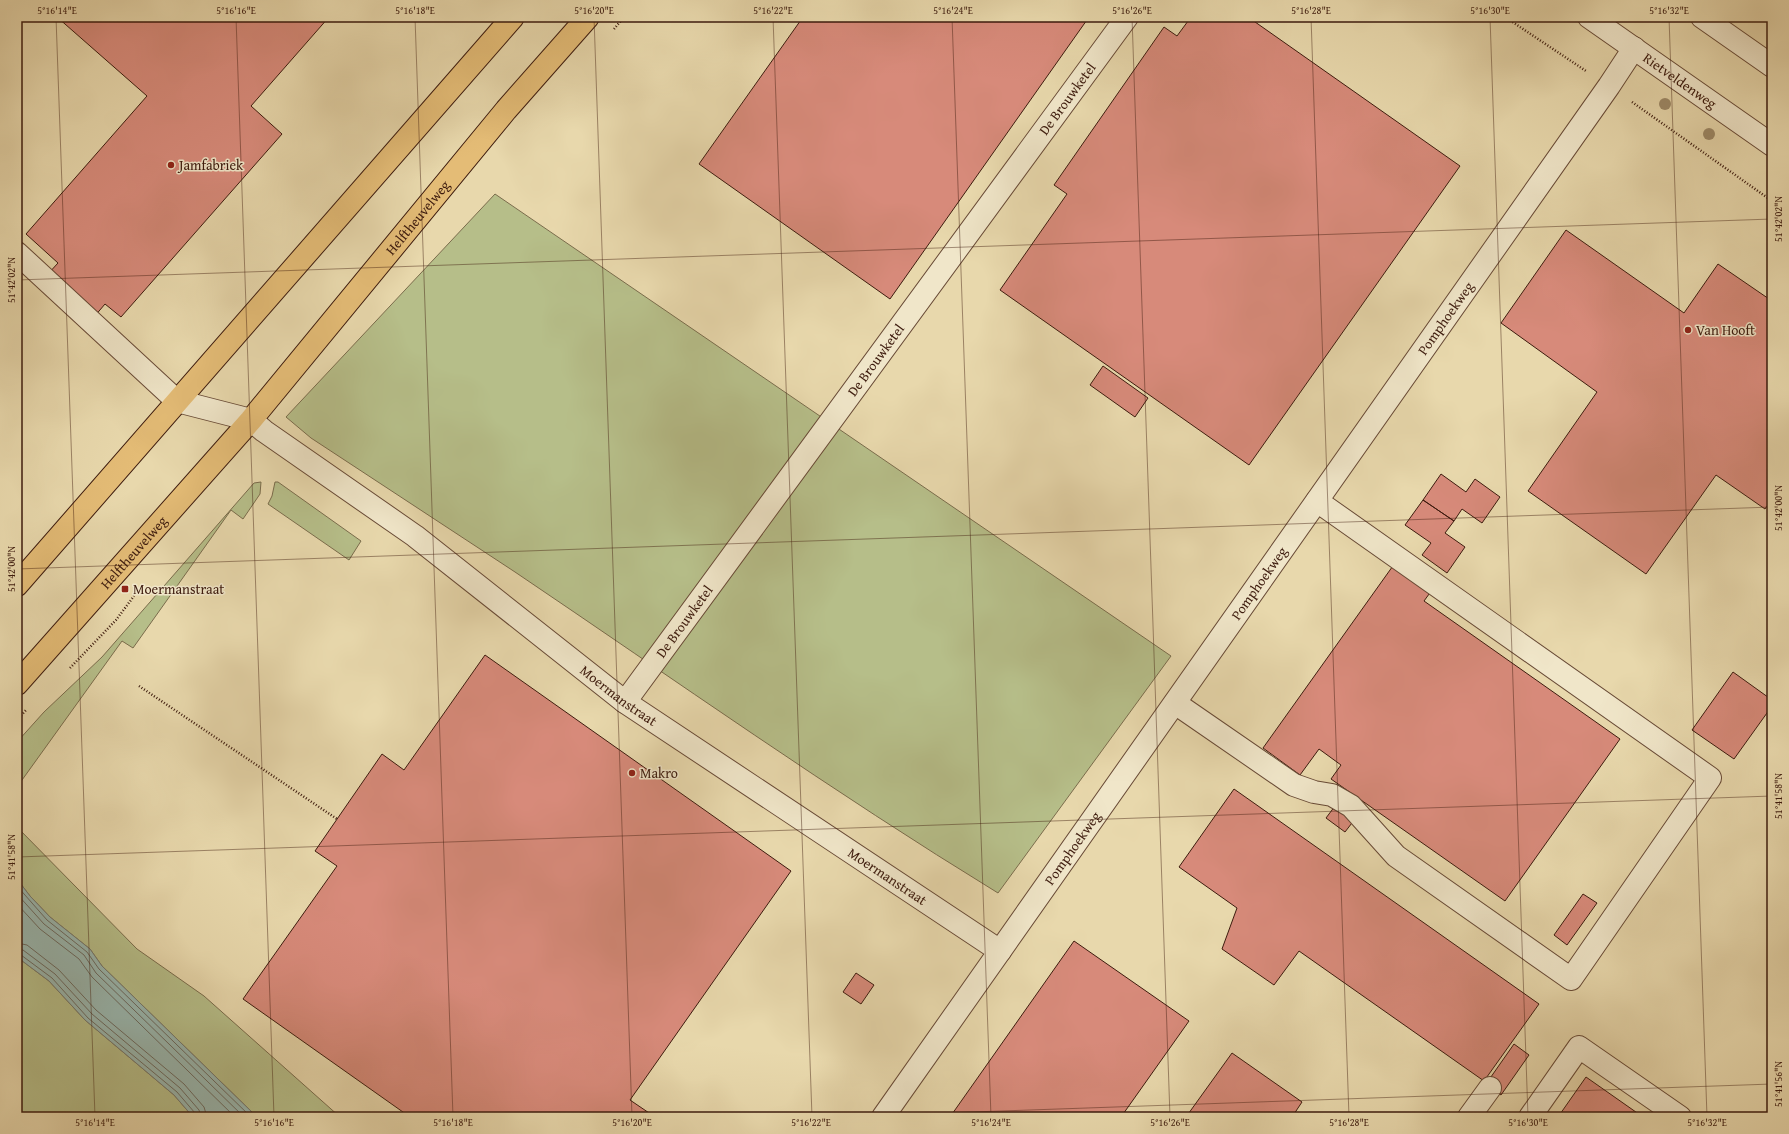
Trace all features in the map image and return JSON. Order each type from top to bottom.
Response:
[{"type":"main road","points":[[17,585],[513,17]]},
{"type":"main road","name":"Helftheuvelweg","points":[[17,684],[251,420],[506,110],[588,17]]},
{"type":"street","name":"De Brouwketel","points":[[625,702],[1127,17]]},
{"type":"street","name":"Rietveldenweg","points":[[1589,17],[1772,145]]},
{"type":"street","points":[[1702,17],[1772,66]]},
{"type":"street","name":"Pomphoekweg","points":[[883,1117],[1317,502],[1609,86],[1634,48]]},
{"type":"street","points":[[17,253],[177,401],[251,420]]},
{"type":"street","name":"Moermanstraat","points":[[251,420],[271,436],[415,536],[625,702],[1000,951]]},
{"type":"street","points":[[1175,703],[1294,785],[1314,792],[1332,795],[1351,806],[1396,856],[1571,979],[1710,778],[1317,502]]},
{"type":"street","points":[[1530,1117],[1579,1047],[1680,1117]]},
{"type":"street","points":[[1469,1117],[1490,1088]]},
{"type":"path","points":[[1505,17],[1609,86],[1772,201]]},
{"type":"path","points":[[139,686],[337,819]]},
{"type":"green space","points":[[495,194],[1171,656],[998,893],[936,855],[815,776],[515,572],[311,438],[286,417]]},
{"type":"green space","points":[[261,482],[260,494],[243,519],[231,510],[133,648],[122,641],[17,787],[17,742],[44,712],[102,657],[254,483]]},
{"type":"green space","points":[[275,482],[278,482],[361,541],[349,560],[268,504],[272,496]]},
{"type":"green space","points":[[17,827],[137,949],[204,996],[340,1117],[257,1117],[102,966],[90,949],[50,917],[30,896],[17,879]]},
{"type":"green space","points":[[17,957],[49,981],[85,1020],[174,1095],[193,1117],[17,1117]]},
{"type":"water","points":[[17,879],[30,896],[50,917],[90,949],[102,966],[257,1117],[193,1117],[174,1095],[85,1020],[49,981],[17,957]]},
{"type":"building","name":"Jamfabriek","points":[[57,17],[329,17],[251,106],[282,134],[121,317],[105,304],[94,317],[47,275],[58,263],[26,234],[147,96]]},
{"type":"building","points":[[803,17],[1089,17],[890,299],[699,164]]},
{"type":"building","points":[[1191,17],[1248,17],[1460,166],[1249,465],[1000,290],[1067,194],[1054,185],[1164,27],[1177,36]]},
{"type":"building","points":[[1566,230],[1684,313],[1718,264],[1772,301],[1772,499],[1765,509],[1716,475],[1646,574],[1528,491],[1597,392],[1501,323]]},
{"type":"building","points":[[1103,366],[1148,398],[1135,417],[1090,385]]},
{"type":"building","points":[[1441,474],[1466,492],[1475,479],[1500,497],[1482,523],[1462,509],[1454,521],[1423,500]]},
{"type":"building","points":[[1423,500],[1454,521],[1445,533],[1465,547],[1447,573],[1422,555],[1431,543],[1405,525]]},
{"type":"building","points":[[1395,563],[1432,590],[1424,601],[1620,739],[1505,901],[1331,779],[1341,765],[1319,749],[1300,775],[1263,748]]},
{"type":"building","points":[[485,655],[791,871],[630,1100],[655,1117],[410,1117],[243,999],[337,866],[315,851],[382,754],[404,770]]},
{"type":"building","points":[[1733,672],[1772,700],[1772,706],[1734,759],[1692,730]]},
{"type":"building","points":[[1234,789],[1539,1004],[1484,1081],[1299,951],[1274,985],[1222,949],[1237,908],[1179,867]]},
{"type":"building","points":[[1335,806],[1355,819],[1345,832],[1326,818]]},
{"type":"building","points":[[1583,894],[1597,903],[1567,945],[1554,935]]},
{"type":"building","points":[[1074,941],[1189,1021],[1121,1117],[950,1117]]},
{"type":"building","points":[[856,973],[874,985],[861,1004],[843,992]]},
{"type":"building","points":[[1514,1044],[1529,1055],[1501,1095],[1486,1084]]},
{"type":"building","points":[[1232,1053],[1302,1102],[1292,1117],[1186,1117]]},
{"type":"building","points":[[1586,1077],[1643,1117],[1558,1117]]},
{"type":"place","name":"Jamfabriek","points":[[171,165]]},
{"type":"place","name":"Van Hooft","points":[[1688,330]]},
{"type":"place","name":"Moermanstraat","points":[[125,589]]},
{"type":"place","name":"Makro","points":[[632,773]]}]
